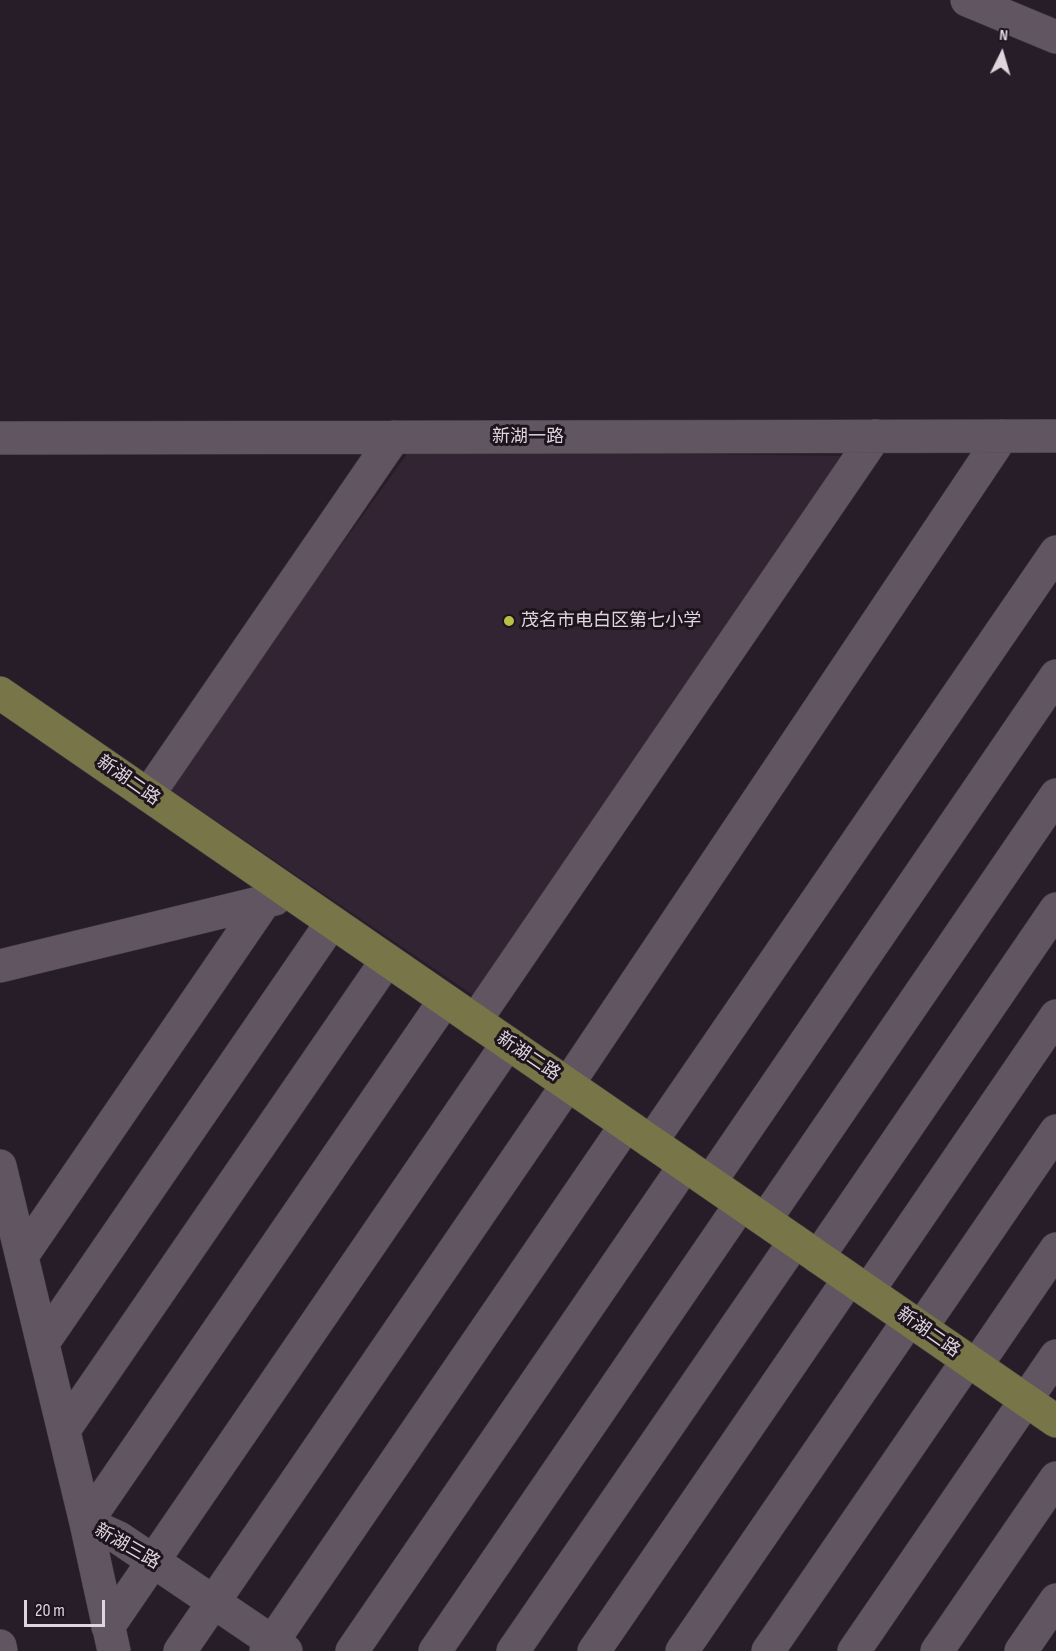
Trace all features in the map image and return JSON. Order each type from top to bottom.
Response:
[{"type":"main road","name":"新湖二路","points":[[0,693],[148,795],[279,898],[332,922],[1056,1421]]},
{"type":"street","points":[[967,0],[1056,38]]},
{"type":"street","points":[[475,1020],[875,436]]},
{"type":"street","points":[[180,1651],[568,1084],[1002,436]]},
{"type":"street","name":"新湖一路","points":[[0,438],[1056,436]]},
{"type":"street","points":[[148,795],[394,437]]},
{"type":"street","points":[[275,1648],[639,1133],[1056,552]]},
{"type":"street","points":[[352,1651],[1056,676]]},
{"type":"street","points":[[435,1651],[1056,795]]},
{"type":"street","points":[[0,966],[279,898]]},
{"type":"street","points":[[22,1256],[279,898]]},
{"type":"street","points":[[513,1651],[1056,909]]},
{"type":"street","points":[[43,1344],[332,922]]},
{"type":"street","points":[[64,1430],[387,960]]},
{"type":"street","points":[[86,1523],[445,1000]]},
{"type":"street","points":[[594,1651],[1056,1016]]},
{"type":"street","points":[[111,1639],[153,1561],[508,1043]]},
{"type":"street","points":[[682,1651],[1056,1131]]},
{"type":"street","points":[[0,1166],[86,1523],[111,1639]]},
{"type":"street","points":[[768,1651],[972,1363],[1056,1249]]},
{"type":"street","points":[[854,1651],[1056,1356]]},
{"type":"street","points":[[937,1651],[1056,1478]]},
{"type":"street","name":"新湖三路","points":[[86,1523],[119,1538],[214,1602],[275,1648]]},
{"type":"street","points":[[1021,1651],[1056,1600]]},
{"type":"street","points":[[0,1646],[1,1651]]},
{"type":"shaded area","name":"茂名市电白区第七小学","points":[[410,450],[845,456],[476,997],[166,787]]},
{"type":"place","name":"茂名市电白区第七小学","points":[[509,621]]}]
